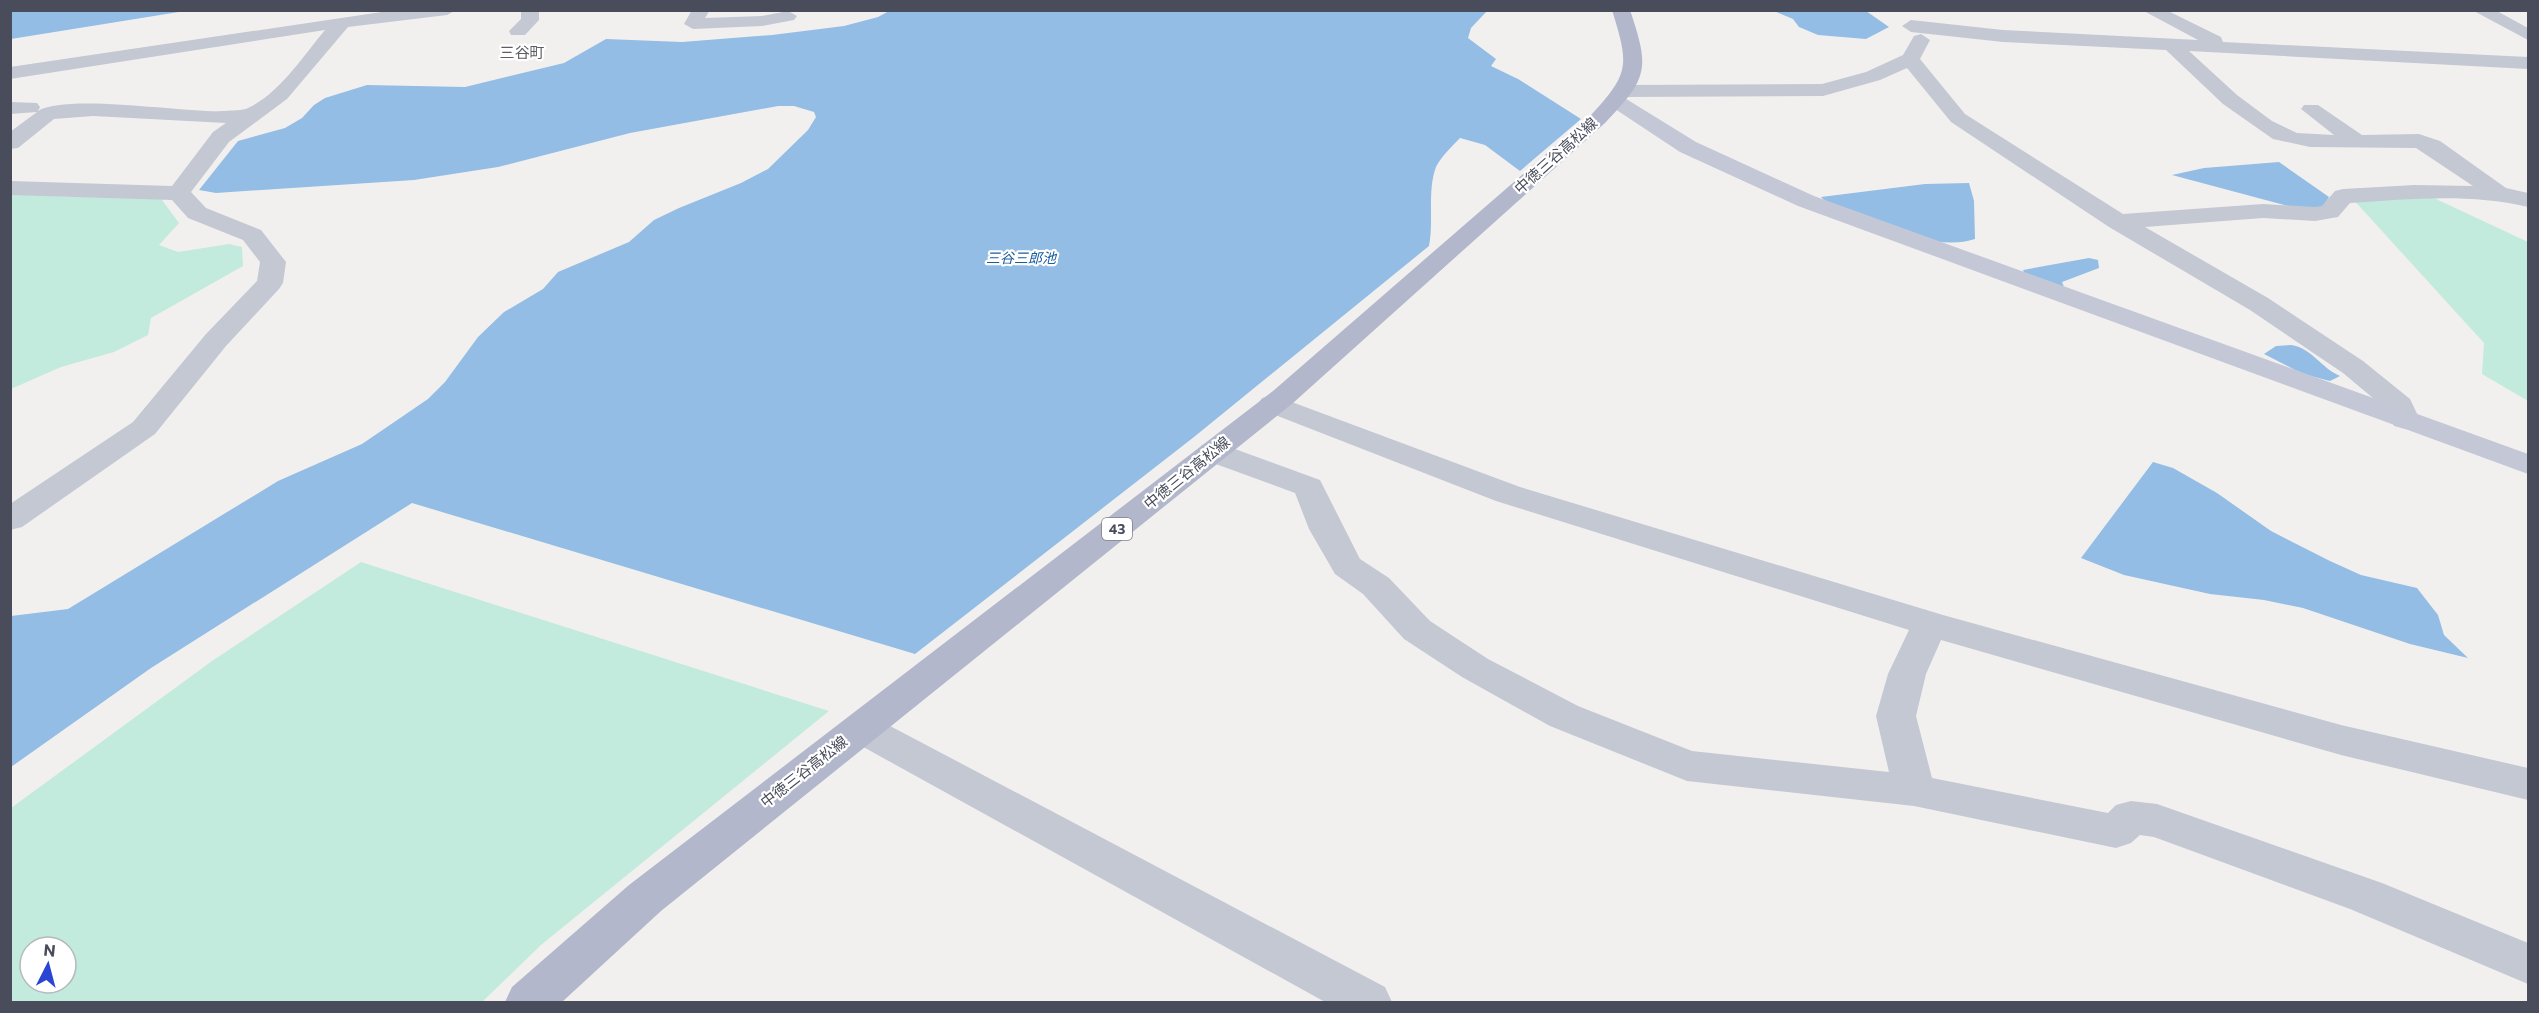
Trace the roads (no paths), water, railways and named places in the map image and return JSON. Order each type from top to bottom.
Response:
[{"type":"main road","name":"中徳三谷高松線","points":[[529,1002],[645,898],[1273,404],[1620,96],[1631,82],[1635,63],[1621,10]]},
{"type":"street","points":[[10,73],[342,22],[447,10]]},
{"type":"street","points":[[518,30],[530,20],[530,10]]},
{"type":"street","points":[[701,10],[693,24],[762,21],[788,16]]},
{"type":"street","points":[[1620,96],[1823,90],[1873,76],[1910,59],[1921,41],[1911,26],[1895,10]]},
{"type":"street","points":[[2151,10],[2228,48]]},
{"type":"street","points":[[2481,10],[2529,35]]},
{"type":"street","points":[[179,192],[221,137],[280,95],[342,22]]},
{"type":"street","points":[[1911,26],[2003,36],[2529,63]]},
{"type":"street","points":[[2172,45],[2230,101],[2265,125],[2293,139],[2419,141],[2432,146],[2498,193]]},
{"type":"street","points":[[1910,59],[1958,118],[2118,222],[2259,304],[2353,367],[2399,405],[2404,420]]},
{"type":"street","points":[[1620,96],[1688,147],[1806,201],[2529,465]]},
{"type":"street","points":[[2311,109],[2355,140]]},
{"type":"street","points":[[10,143],[48,113],[93,110],[210,118],[255,115]]},
{"type":"street","points":[[10,188],[179,192],[197,213],[252,235],[273,262],[270,284],[216,340],[144,428],[10,520]]},
{"type":"street","points":[[2118,222],[2263,212],[2315,214],[2330,212],[2343,196],[2414,192],[2498,193],[2529,200]]},
{"type":"street","points":[[1273,404],[1508,494],[1930,624],[2341,740],[2529,784]]},
{"type":"street","points":[[1213,452],[1309,487],[1326,529],[1347,566],[1376,586],[1417,630],[1475,669],[1564,716],[1687,766],[1801,780],[1914,790],[2116,831],[2131,816],[2157,821],[2366,896],[2529,964]]},
{"type":"street","points":[[1914,790],[1896,716],[1907,674],[1930,624]]},
{"type":"street","points":[[861,728],[1368,1002]]},
{"type":"water","points":[[11,10],[185,10],[185,11],[11,39]]},
{"type":"water","name":"三谷三郎池","points":[[891,10],[1487,11],[1471,28],[1468,38],[1496,59],[1491,66],[1518,79],[1581,119],[1520,171],[1485,145],[1460,138],[1440,160],[1433,176],[1429,246],[1194,437],[915,654],[412,503],[151,668],[11,767],[11,616],[68,609],[278,481],[362,444],[428,399],[445,382],[478,337],[504,312],[543,289],[558,272],[629,242],[654,220],[768,169],[808,130],[816,117],[814,112],[794,106],[778,106],[630,133],[498,167],[414,180],[216,193],[199,190],[238,141],[285,128],[302,118],[314,105],[325,98],[367,85],[465,87],[564,63],[606,39],[682,42],[772,35],[844,26],[878,17]]},
{"type":"water","points":[[1774,11],[1866,11],[1889,27],[1866,39],[1818,35],[1799,27],[1793,19]]},
{"type":"water","points":[[2279,162],[2329,197],[2323,207],[2299,209],[2172,175],[2204,168]]},
{"type":"water","points":[[1969,183],[1974,201],[1975,239],[1958,242],[1941,242],[1903,234],[1831,207],[1821,197],[1925,184]]},
{"type":"water","points":[[2089,258],[2098,260],[2099,268],[2062,282],[2064,287],[2025,275],[2023,270]]},
{"type":"water","points":[[2291,345],[2305,350],[2340,376],[2330,381],[2303,374],[2264,354],[2276,346]]},
{"type":"water","points":[[2153,462],[2173,468],[2217,493],[2271,531],[2330,561],[2361,575],[2417,588],[2438,615],[2444,635],[2468,658],[2410,644],[2303,608],[2264,600],[2210,594],[2124,575],[2081,558]]},
{"type":"district","name":"三谷町","points":[[522,53]]}]
